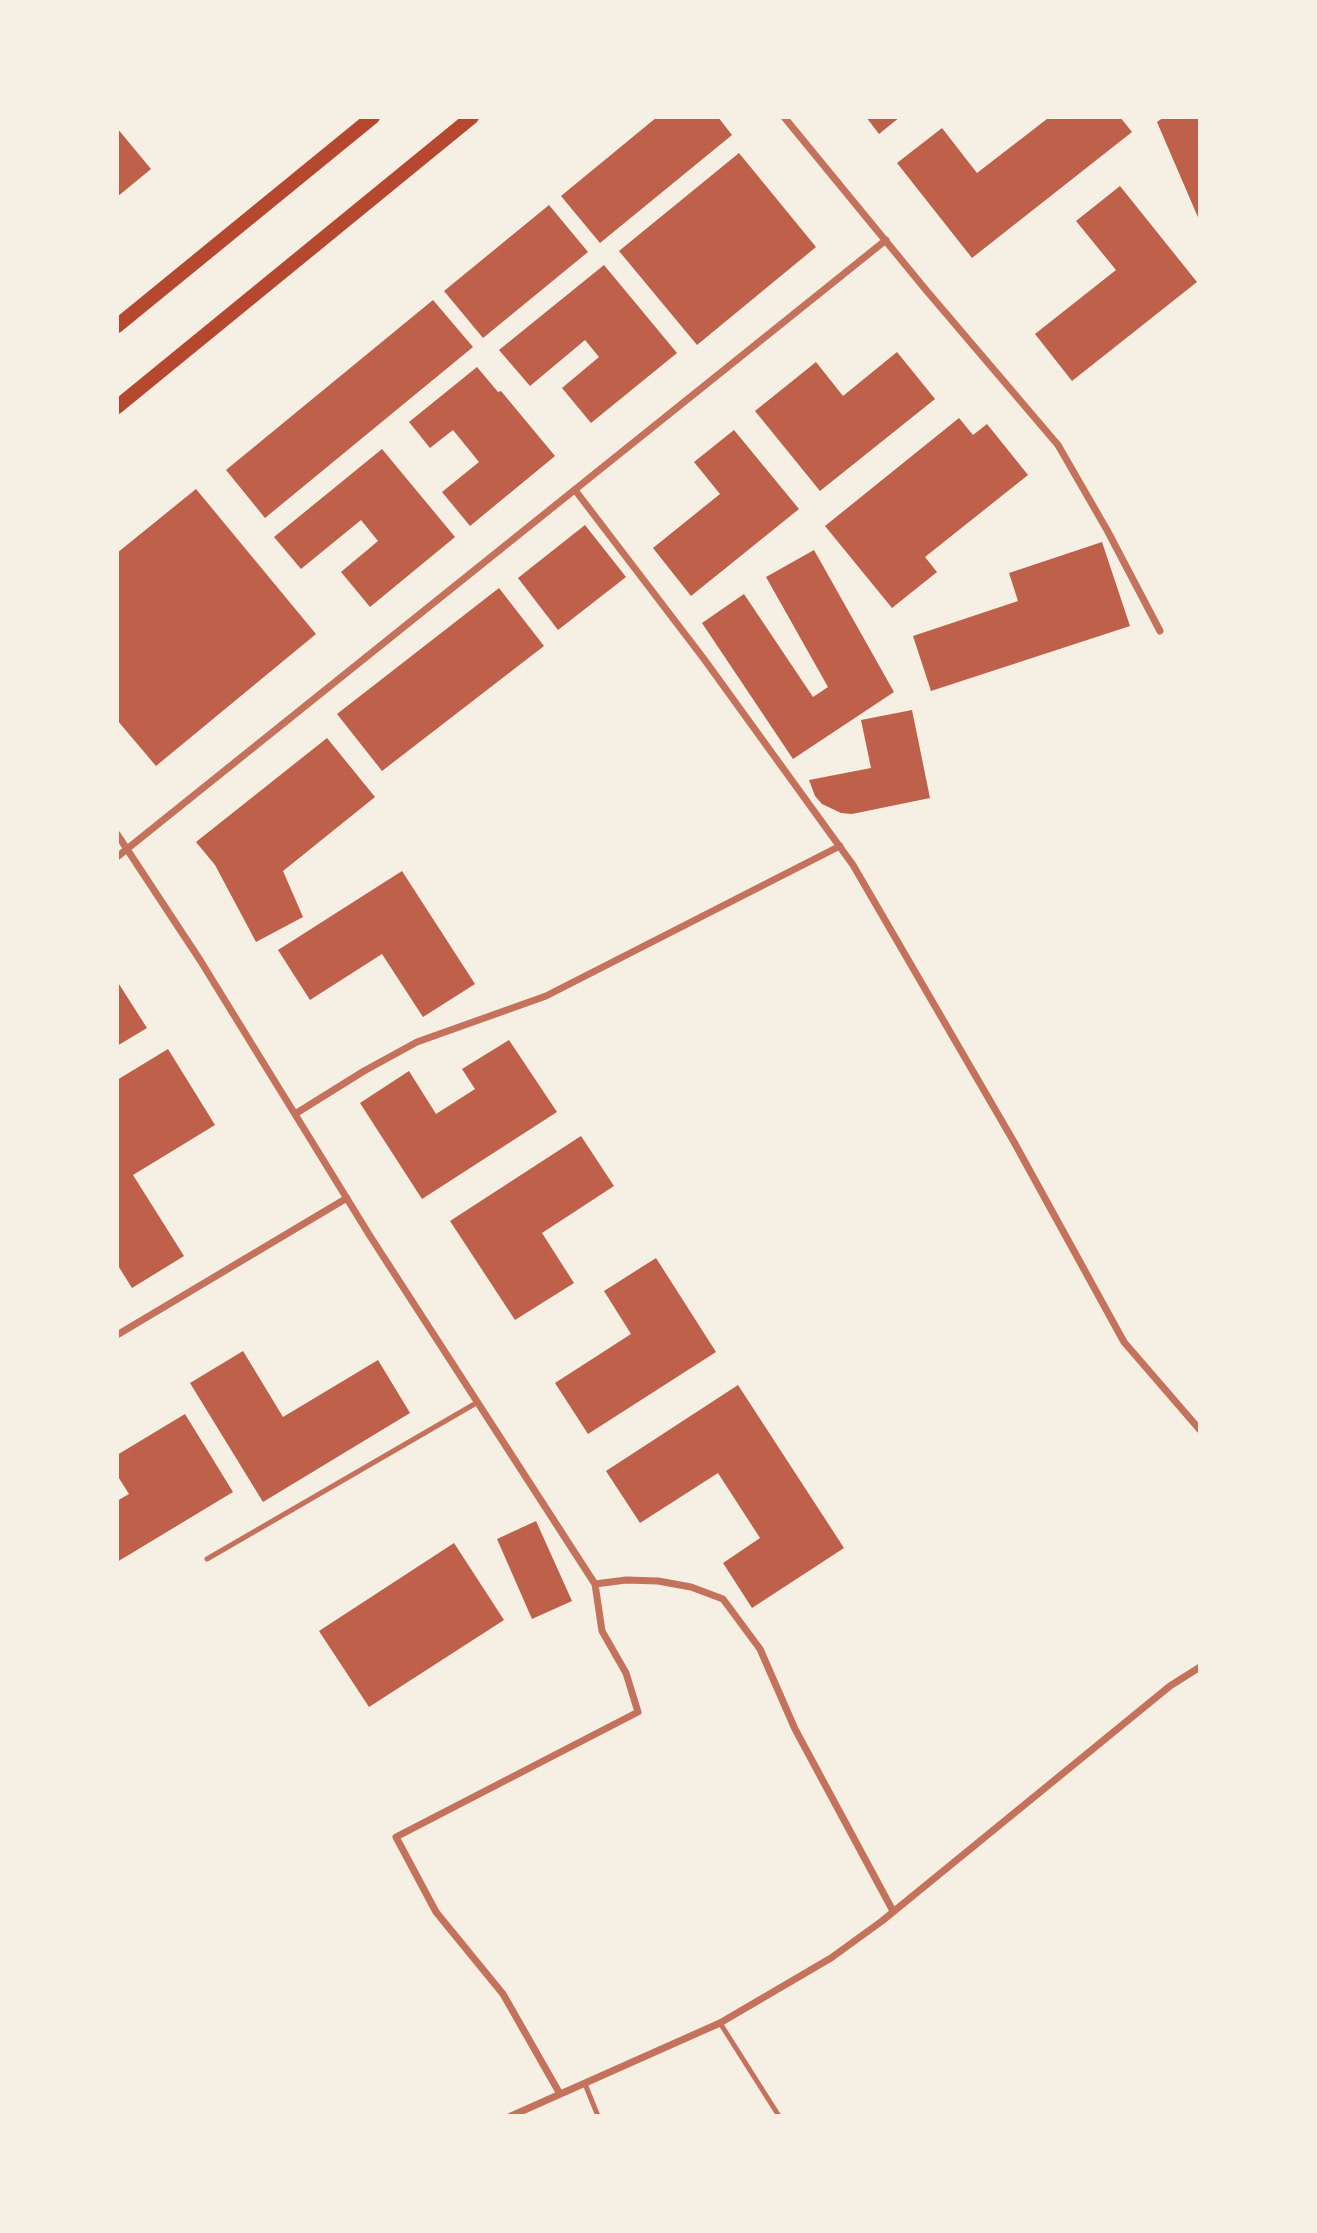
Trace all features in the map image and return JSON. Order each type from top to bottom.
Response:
[{"type":"main road","points":[[117,326],[373,117]]},
{"type":"main road","points":[[117,407],[472,117]]},
{"type":"street","points":[[784,117],[1058,446],[1107,530],[1160,631]]},
{"type":"street","points":[[117,857],[886,240]]},
{"type":"street","points":[[575,490],[704,659],[853,865],[1014,1142],[1124,1342],[1200,1430]]},
{"type":"street","points":[[117,834],[200,960],[347,1198],[595,1584],[602,1631],[626,1673],[638,1712],[396,1837],[436,1912],[503,1994],[561,2094]]},
{"type":"street","points":[[295,1114],[417,1042],[546,996],[840,846]]},
{"type":"street","points":[[117,1335],[347,1198]]},
{"type":"street","points":[[595,1584],[626,1580],[658,1581],[691,1587],[723,1599],[760,1649],[795,1729],[893,1911]]},
{"type":"street","points":[[510,2116],[720,2023],[831,1958],[893,1911],[1170,1686],[1200,1667]]},
{"type":"lane","points":[[207,1559],[478,1402]]},
{"type":"lane","points":[[720,2023],[779,2116]]},
{"type":"lane","points":[[585,2084],[598,2116]]},
{"type":"building","points":[[657,117],[718,117],[732,135],[600,243],[561,196]]},
{"type":"building","points":[[866,117],[900,117],[879,134]]},
{"type":"building","points":[[1046,117],[1120,117],[1132,132],[972,258],[897,163],[942,128],[977,173],[1047,119]]},
{"type":"building","points":[[1164,117],[1200,117],[1200,222],[1157,122]]},
{"type":"building","points":[[117,128],[151,169],[117,197]]},
{"type":"building","points":[[739,153],[816,247],[697,345],[619,251]]},
{"type":"building","points":[[1120,186],[1197,282],[1072,381],[1035,334],[1116,270],[1076,221]]},
{"type":"building","points":[[549,205],[588,252],[483,338],[444,291]]},
{"type":"building","points":[[604,265],[677,353],[591,423],[562,388],[599,357],[585,340],[530,386],[499,350]]},
{"type":"building","points":[[433,300],[473,347],[265,518],[226,470]]},
{"type":"building","points":[[897,352],[935,399],[820,491],[755,411],[816,362],[843,396]]},
{"type":"building","points":[[477,367],[498,392],[501,391],[555,456],[470,526],[442,492],[479,462],[453,430],[430,448],[409,422]]},
{"type":"building","points":[[959,418],[973,435],[987,424],[1028,475],[925,557],[937,572],[892,608],[825,526]]},
{"type":"building","points":[[734,430],[799,509],[691,596],[653,548],[720,494],[694,462]]},
{"type":"building","points":[[382,449],[455,537],[370,607],[341,572],[378,541],[361,520],[301,569],[274,537]]},
{"type":"building","points":[[196,489],[316,634],[156,766],[117,720],[117,553]]},
{"type":"building","points":[[585,525],[626,577],[558,630],[518,578]]},
{"type":"building","points":[[1102,542],[1130,626],[931,691],[913,636],[1018,601],[1009,573]]},
{"type":"building","points":[[814,550],[894,692],[793,759],[702,623],[744,594],[813,697],[828,687],[766,577]]},
{"type":"building","points":[[499,588],[544,646],[382,771],[337,714]]},
{"type":"building","points":[[912,710],[930,798],[852,814],[841,813],[822,804],[815,796],[809,780],[871,768],[861,720]]},
{"type":"building","points":[[327,738],[375,797],[283,871],[303,917],[256,942],[215,865],[196,842]]},
{"type":"building","points":[[402,871],[475,984],[423,1017],[382,954],[310,1000],[278,950]]},
{"type":"building","points":[[117,981],[147,1028],[117,1046]]},
{"type":"building","points":[[509,1040],[557,1112],[422,1199],[360,1103],[409,1071],[436,1114],[475,1089],[462,1069]]},
{"type":"building","points":[[168,1049],[215,1125],[133,1175],[184,1256],[132,1288],[117,1264],[117,1080]]},
{"type":"building","points":[[581,1136],[614,1186],[542,1233],[574,1283],[515,1320],[450,1221]]},
{"type":"building","points":[[656,1258],[716,1352],[588,1434],[555,1383],[631,1334],[604,1291]]},
{"type":"building","points":[[243,1351],[283,1417],[378,1360],[410,1413],[263,1502],[190,1383]]},
{"type":"building","points":[[738,1385],[844,1548],[752,1608],[723,1563],[760,1538],[718,1473],[640,1523],[606,1471]]},
{"type":"building","points":[[185,1414],[233,1492],[117,1562],[117,1501],[129,1494],[117,1475],[117,1455]]},
{"type":"building","points":[[536,1521],[572,1601],[532,1619],[497,1539]]},
{"type":"building","points":[[454,1543],[504,1620],[369,1707],[319,1631]]}]
